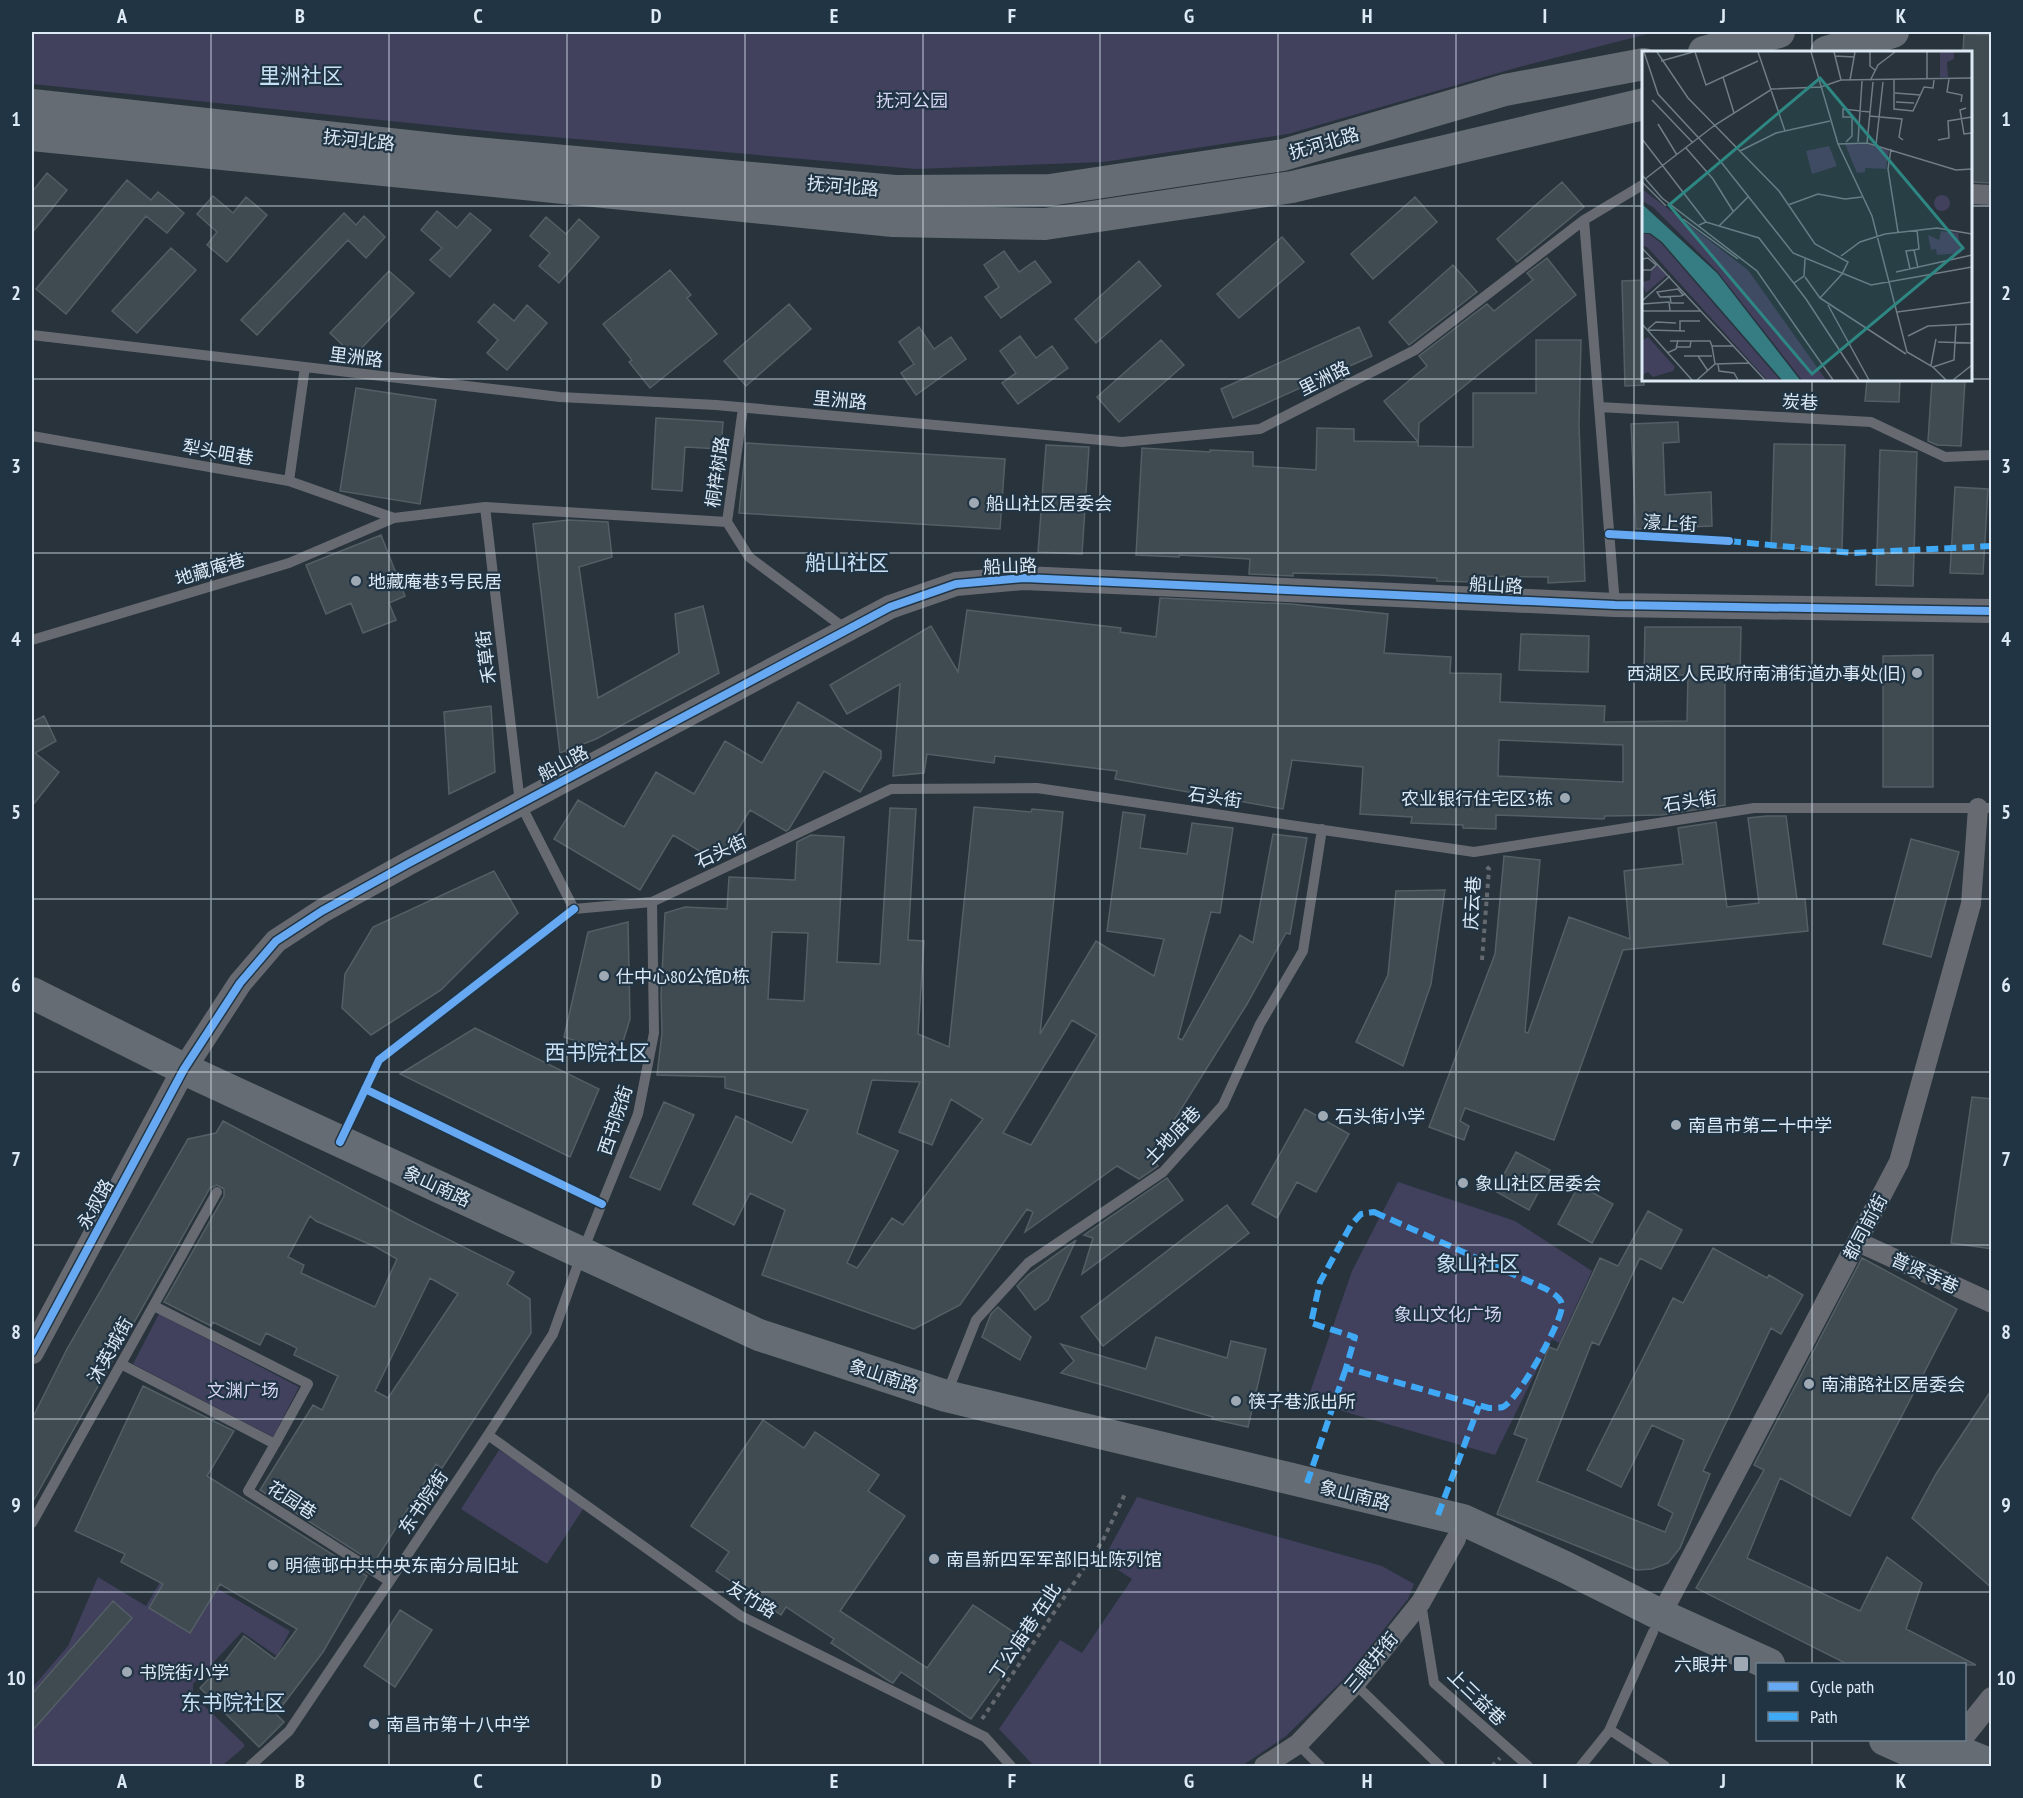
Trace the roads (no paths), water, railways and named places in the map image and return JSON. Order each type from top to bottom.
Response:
[{"type":"main road","points":[[1708,51],[1779,32]]},
{"type":"main road","points":[[1829,51],[1893,32]]},
{"type":"main road","name":"抚河北路","points":[[32,105],[454,151],[895,191],[1050,190],[1282,155],[1505,90],[1642,64]]},
{"type":"main road","name":"抚河北路","points":[[32,135],[893,221],[1045,224],[1292,187],[1642,104]]},
{"type":"main road","name":"象山南路","points":[[32,993],[179,1078]]},
{"type":"main road","name":"象山南路","points":[[32,1014],[179,1078],[579,1261],[759,1335],[946,1396],[1463,1520],[1565,1566],[1657,1624],[1756,1680]]},
{"type":"main road","name":"象山南路","points":[[579,1261],[752,1353],[941,1415],[1456,1539],[1557,1585],[1764,1663]]},
{"type":"main road","points":[[1892,1741],[1949,1749],[1992,1765]]},
{"type":"street","points":[[1972,194],[1992,195]]},
{"type":"street","name":"船山路","points":[[179,1078],[240,983],[276,941],[322,911],[520,803],[891,607],[956,584],[1024,578],[1615,605],[1992,611]]},
{"type":"street","name":"都司前街","points":[[1657,1624],[1899,1162],[1971,904],[1985,808]]},
{"type":"street","name":"永叔路","points":[[32,1352],[179,1078]]},
{"type":"street","name":"普贤寺巷","points":[[1858,1242],[1992,1303]]},
{"type":"street","name":"三眼井街","points":[[1264,1767],[1298,1743],[1355,1684],[1420,1602],[1456,1539]]},
{"type":"street","points":[[1966,1730],[1992,1700]]},
{"type":"lane","name":"里洲路","points":[[32,335],[560,397],[743,408],[1122,442],[1260,429],[1415,350],[1584,220],[1642,185]]},
{"type":"lane","points":[[1584,220],[1615,605]]},
{"type":"lane","points":[[289,481],[305,367]]},
{"type":"lane","name":"炭巷","points":[[1599,407],[1870,422],[1945,457],[1992,455]]},
{"type":"lane","name":"桐梓树路","points":[[743,408],[727,522],[750,557],[847,630]]},
{"type":"lane","name":"犁头咀巷","points":[[32,436],[289,481],[394,518]]},
{"type":"lane","points":[[394,518],[485,507],[727,522]]},
{"type":"lane","name":"禾草街","points":[[485,507],[520,803]]},
{"type":"lane","name":"地藏庵巷","points":[[32,640],[289,563],[394,518]]},
{"type":"lane","name":"石头街","points":[[520,803],[574,909],[652,902],[891,789],[1037,788],[1474,852],[1754,808],[1985,808]]},
{"type":"lane","name":"土地庙巷","points":[[946,1396],[976,1320],[1028,1263],[1163,1172],[1223,1106],[1260,1024],[1303,951],[1322,829]]},
{"type":"lane","name":"西书院街","points":[[579,1261],[638,1114],[654,1033],[652,902]]},
{"type":"lane","name":"沐英城街","points":[[32,1523],[217,1192]]},
{"type":"lane","name":"东书院街","points":[[250,1767],[289,1731],[488,1435],[553,1334],[579,1261]]},
{"type":"lane","points":[[121,1364],[275,1444],[308,1384],[154,1306]]},
{"type":"lane","name":"友竹路","points":[[488,1435],[741,1616],[984,1737],[1011,1767]]},
{"type":"lane","name":"花园巷","points":[[275,1444],[248,1491],[389,1581]]},
{"type":"lane","name":"上三益巷","points":[[1420,1602],[1434,1683],[1528,1767]]},
{"type":"lane","points":[[1581,1767],[1608,1733],[1657,1624]]},
{"type":"lane","points":[[1355,1684],[1440,1767]]},
{"type":"lane","points":[[1608,1733],[1610,1730],[1665,1767]]},
{"type":"lane","points":[[1298,1743],[1320,1767]]},
{"type":"place","name":"船山社区居委会","points":[[974,503]]},
{"type":"place","name":"地藏庵巷3号民居","points":[[356,581]]},
{"type":"place","name":"西湖区人民政府南浦街道办事处(旧)","points":[[1917,673]]},
{"type":"place","name":"农业银行住宅区3栋","points":[[1565,798]]},
{"type":"place","name":"仕中心80公馆D栋","points":[[604,976]]},
{"type":"place","name":"石头街小学","points":[[1323,1116]]},
{"type":"place","name":"南昌市第二十中学","points":[[1676,1125]]},
{"type":"place","name":"象山社区居委会","points":[[1463,1183]]},
{"type":"place","name":"南浦路社区居委会","points":[[1809,1384]]},
{"type":"place","name":"筷子巷派出所","points":[[1236,1401]]},
{"type":"place","name":"南昌新四军军部旧址陈列馆","points":[[934,1559]]},
{"type":"place","name":"明德邨中共中央东南分局旧址","points":[[273,1565]]},
{"type":"place","name":"六眼井","points":[[1741,1664]]},
{"type":"place","name":"书院街小学","points":[[127,1672]]},
{"type":"place","name":"南昌市第十八中学","points":[[374,1724]]},
{"type":"district","name":"里洲社区","points":[[301,75]]},
{"type":"district","name":"船山社区","points":[[847,562]]},
{"type":"district","name":"西书院社区","points":[[597,1052]]},
{"type":"district","name":"象山社区","points":[[1478,1263]]},
{"type":"district","name":"东书院社区","points":[[233,1702]]},
{"type":"park label","name":"抚河公园","points":[[912,100]]},
{"type":"park label","name":"象山文化广场","points":[[1448,1314]]},
{"type":"park label","name":"文渊广场","points":[[243,1390]]}]
